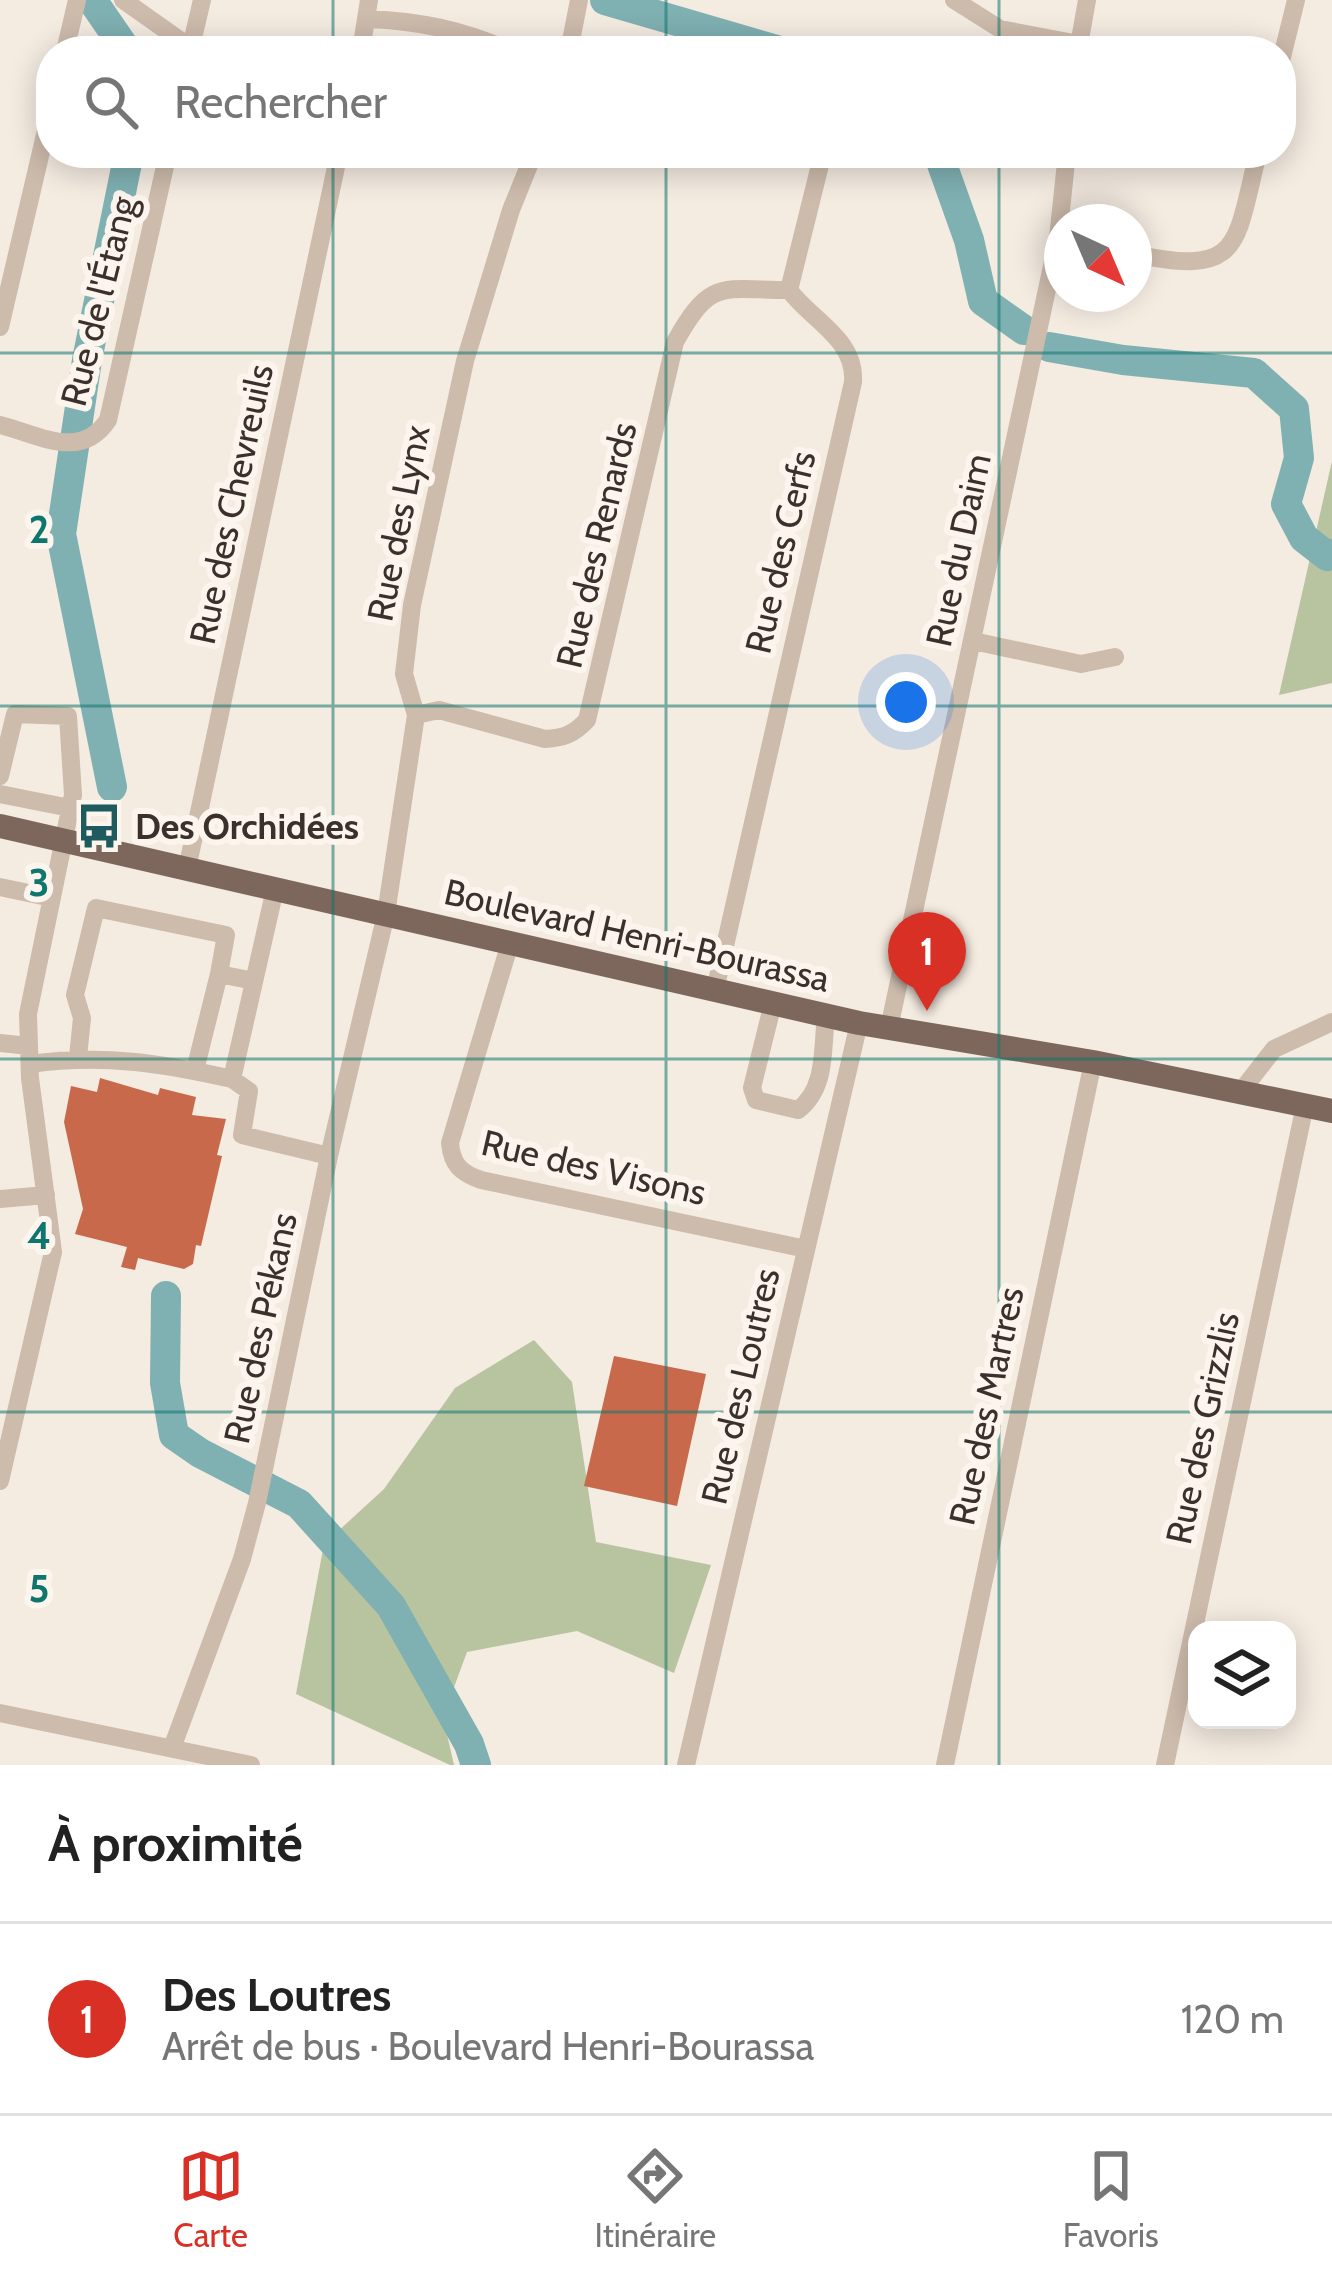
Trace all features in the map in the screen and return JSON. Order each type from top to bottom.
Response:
[{"type":"main road","name":"Boulevard Henri-Bourassa","points":[[0,826],[859,1023],[1093,1061],[1332,1112]]},
{"type":"street","points":[[123,0],[171,36]]},
{"type":"street","points":[[193,36],[202,0]]},
{"type":"street","points":[[954,0],[1000,28],[1033,36]]},
{"type":"street","points":[[1080,36],[1087,0]]},
{"type":"street","points":[[1287,36],[1296,0]]},
{"type":"street","points":[[68,36],[76,1]]},
{"type":"street","points":[[368,10],[477,36]]},
{"type":"street","points":[[0,327],[37,168]]},
{"type":"street","name":"Rue de l'Étang","points":[[0,424],[78,443],[98,435],[115,396],[165,168]]},
{"type":"street","name":"Rue des Chevreuils","points":[[187,869],[336,168]]},
{"type":"street","name":"Rue des Lynx","points":[[386,914],[416,715],[404,674],[412,605],[465,361],[528,168]]},
{"type":"street","points":[[789,290],[819,168]]},
{"type":"street","name":"Rue du Daim","points":[[1063,204],[1066,168]]},
{"type":"street","points":[[1152,258],[1182,264],[1217,257],[1232,243],[1254,168]]},
{"type":"street","name":"Rue des Renards","points":[[416,715],[439,710],[545,739],[577,732],[587,720],[675,342],[702,299],[722,290],[789,290]]},
{"type":"street","name":"Rue des Cerfs","points":[[715,989],[853,382],[854,364],[847,349],[789,290]]},
{"type":"street","name":"Rue du Daim","points":[[889,1028],[1044,312]]},
{"type":"street","points":[[973,641],[1081,664],[1115,657]]},
{"type":"street","points":[[0,776],[15,714],[68,716],[70,808],[28,1014],[52,1252],[0,1481]]},
{"type":"street","points":[[0,794],[70,808]]},
{"type":"street","points":[[232,1079],[275,889]]},
{"type":"street","points":[[1,892],[52,898]]},
{"type":"street","points":[[78,1058],[82,1018],[75,995],[96,908],[226,935],[195,1070]]},
{"type":"street","name":"Rue des Pékans","points":[[172,1748],[242,1558],[257,1503],[329,1156],[386,914]]},
{"type":"street","name":"Rue des Visons","points":[[510,943],[449,1143],[458,1169],[481,1180],[806,1250]]},
{"type":"street","points":[[219,974],[254,981]]},
{"type":"street","points":[[772,1003],[752,1088],[756,1100],[785,1109],[798,1110],[810,1101],[820,1081],[826,1015]]},
{"type":"street","points":[[1242,1090],[1274,1049],[1332,1022]]},
{"type":"street","name":"Rue des Loutres","points":[[686,1765],[859,1023]]},
{"type":"street","points":[[0,1043],[30,1055],[129,1064],[149,1060],[232,1079],[250,1091],[242,1135],[329,1156]]},
{"type":"street","name":"Rue des Martres","points":[[945,1765],[1093,1061]]},
{"type":"street","name":"Rue des Grizzlis","points":[[1165,1765],[1305,1105]]},
{"type":"street","points":[[0,1199],[46,1195]]},
{"type":"street","points":[[0,1713],[250,1765]]},
{"type":"green space","points":[[1332,461],[1332,683],[1279,695]]},
{"type":"green space","points":[[534,1340],[572,1382],[596,1542],[711,1565],[674,1673],[577,1631],[467,1652],[443,1717],[454,1765],[450,1765],[296,1694],[324,1544],[384,1489],[455,1388]]},
{"type":"building","points":[[100,1078],[158,1095],[160,1088],[196,1097],[192,1115],[226,1119],[201,1246],[196,1245],[193,1264],[184,1269],[138,1258],[135,1270],[121,1267],[127,1247],[75,1234],[83,1209],[64,1122],[71,1086],[97,1092]]},
{"type":"building","points":[[614,1356],[706,1374],[677,1506],[584,1486]]},
{"type":"waterway","points":[[92,0],[117,36]]},
{"type":"waterway","points":[[605,0],[729,36]]},
{"type":"waterway","points":[[112,787],[61,534],[87,360],[126,168]]},
{"type":"waterway","points":[[943,168],[969,240],[983,301],[1024,330]]},
{"type":"waterway","points":[[1049,347],[1254,373],[1294,409],[1299,458],[1286,504],[1304,538],[1327,556],[1332,554]]},
{"type":"waterway","points":[[166,1296],[165,1383],[174,1435],[299,1504],[391,1606],[469,1744],[476,1765]]},
{"type":"place","name":"Des Orchidées","points":[[99,826]]},
{"type":"place","name":"Des Loutres","points":[[927,1011]]}]
